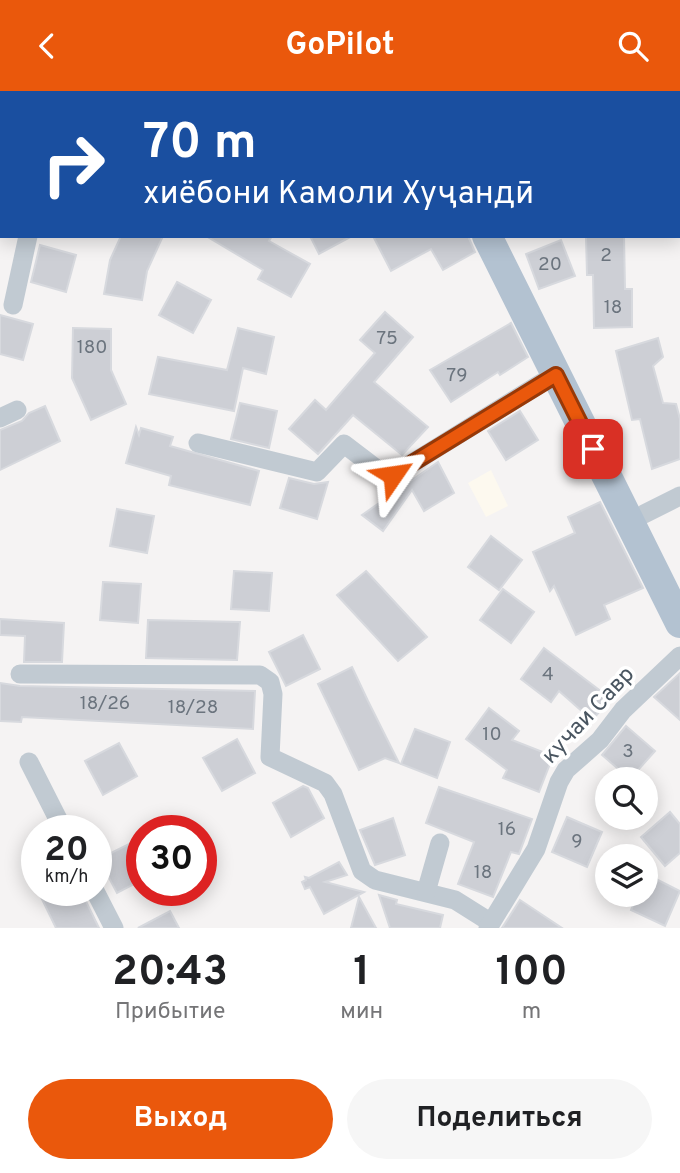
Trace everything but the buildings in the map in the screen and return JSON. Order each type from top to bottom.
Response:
[{"type":"main road","points":[[488,238],[680,623]]},
{"type":"main road","points":[[508,238],[569,370],[680,588]]},
{"type":"street","points":[[13,306],[29,238]]},
{"type":"street","points":[[198,443],[317,472],[344,444],[382,473],[393,475],[556,375]]},
{"type":"street","points":[[644,514],[680,496]]},
{"type":"street","name":"кучаи Савр","points":[[489,925],[536,849],[559,782],[566,770],[600,740],[623,709],[680,656]]},
{"type":"street","points":[[20,674],[260,675],[270,682],[273,694],[270,757],[325,783],[333,794],[362,871],[375,880],[455,900],[489,925]]},
{"type":"street","points":[[29,762],[56,815]]},
{"type":"street","points":[[426,892],[440,843]]},
{"type":"street","points":[[103,906],[114,928]]},
{"type":"shaded area","points":[[491,470],[508,506],[486,517],[468,483]]},
{"type":"route","points":[[393,475],[556,375],[593,449]]}]
